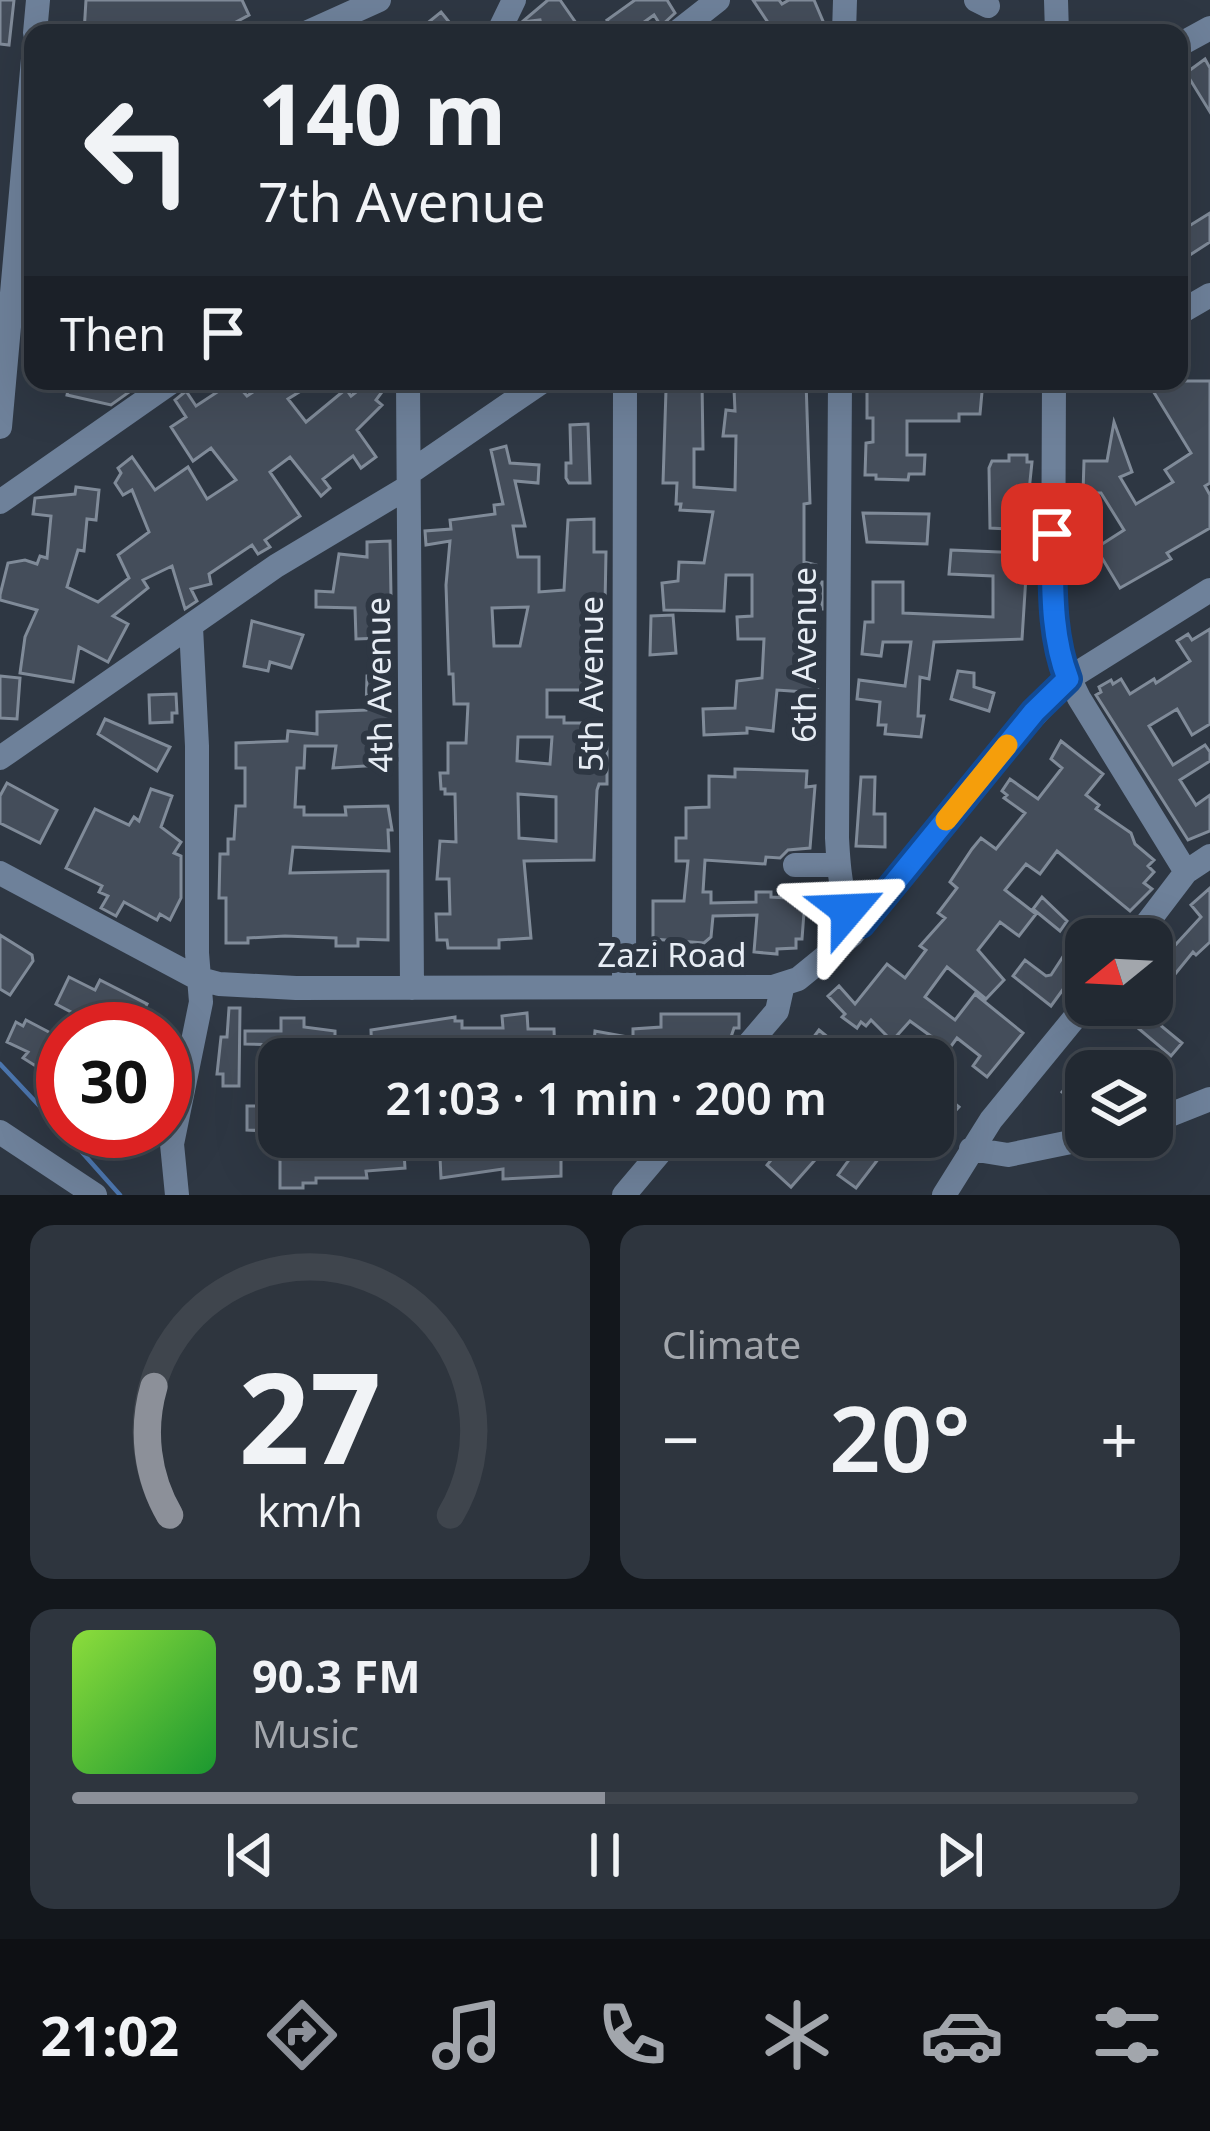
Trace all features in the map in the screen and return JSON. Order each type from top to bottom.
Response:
[{"type":"street","points":[[326,24],[379,0]]},
{"type":"street","points":[[687,24],[718,0]]},
{"type":"street","points":[[0,427],[24,230]]},
{"type":"street","points":[[0,502],[160,390]]},
{"type":"street","name":"4th Avenue","points":[[408,390],[412,988]]},
{"type":"street","points":[[0,758],[408,480],[531,390]]},
{"type":"street","name":"5th Avenue","points":[[623,988],[625,390]]},
{"type":"street","name":"6th Avenue","points":[[840,390],[838,865],[848,910],[861,924]]},
{"type":"street","points":[[1060,390],[1053,609],[1061,661],[1186,872]]},
{"type":"street","name":"Zazi Road","points":[[0,873],[197,977],[256,987],[784,984],[817,966],[861,924],[1022,726],[1068,679],[1210,590]]},
{"type":"street","points":[[177,1195],[172,1144],[201,1002],[191,627]]},
{"type":"street","points":[[1151,918],[1186,872],[1210,856]]},
{"type":"street","points":[[795,865],[838,865]]},
{"type":"street","points":[[755,1038],[777,1011],[784,984]]},
{"type":"street","points":[[944,1195],[971,1149],[1069,1026]]},
{"type":"street","points":[[1173,1114],[1210,1099]]},
{"type":"street","points":[[0,1132],[95,1195]]},
{"type":"street","points":[[971,1149],[1008,1155],[1065,1143]]},
{"type":"street","points":[[624,1195],[655,1158]]},
{"type":"building","points":[[0,0],[14,0],[9,45],[0,44]]},
{"type":"building","points":[[86,0],[242,0],[249,15],[232,24],[85,24]]},
{"type":"building","points":[[548,0],[560,0],[577,24],[541,24],[540,20],[522,22]]},
{"type":"building","points":[[635,0],[667,0],[675,13],[663,24],[654,15],[642,24],[610,24],[607,20]]},
{"type":"building","points":[[753,0],[782,4],[814,0],[824,24],[769,24]]},
{"type":"building","points":[[441,12],[451,24],[426,24]]},
{"type":"building","points":[[1205,59],[1210,68],[1210,112],[1188,76]]},
{"type":"building","points":[[1210,213],[1210,242],[1188,256],[1188,224]]},
{"type":"building","points":[[1188,381],[1210,381],[1210,483],[1205,486],[1210,495],[1210,528],[1167,553],[1171,559],[1120,588],[1096,548],[1124,530],[1101,493],[1083,493],[1084,461],[1107,461],[1114,422],[1132,472],[1120,477],[1136,504],[1173,482],[1165,470],[1191,453],[1152,390],[1188,390]]},
{"type":"building","points":[[68,390],[132,390],[111,405],[67,395]]},
{"type":"building","points":[[220,390],[242,390],[247,396],[256,390],[302,390],[288,399],[306,422],[345,390],[351,396],[359,390],[383,390],[376,400],[382,405],[357,430],[376,457],[361,468],[353,456],[323,479],[330,488],[321,496],[290,457],[270,472],[300,516],[265,540],[270,547],[258,554],[252,545],[209,574],[211,584],[191,589],[197,601],[185,609],[172,566],[143,580],[148,588],[113,616],[128,624],[108,662],[79,647],[73,682],[20,673],[25,637],[37,610],[0,600],[0,595],[8,563],[37,564],[40,556],[47,558],[51,516],[33,514],[35,498],[75,494],[76,487],[99,490],[96,520],[87,519],[84,551],[78,550],[67,587],[98,602],[129,578],[118,555],[149,532],[132,490],[123,495],[115,483],[121,473],[118,468],[132,457],[155,490],[188,467],[207,499],[236,480],[211,448],[193,461],[171,427],[186,417],[175,400],[186,391],[196,406]]},
{"type":"building","points":[[666,390],[702,390],[703,449],[694,449],[694,487],[735,490],[736,436],[723,436],[726,410],[735,411],[734,390],[806,390],[810,503],[804,504],[804,562],[816,565],[817,582],[822,582],[822,609],[814,609],[812,641],[811,681],[818,681],[817,700],[804,699],[805,692],[777,690],[773,731],[747,728],[747,733],[704,735],[703,709],[735,708],[737,681],[762,678],[764,639],[738,639],[737,617],[752,616],[752,575],[726,575],[724,611],[664,610],[662,583],[678,581],[679,562],[704,563],[713,512],[680,510],[677,483],[663,483]]},
{"type":"building","points":[[867,390],[982,390],[980,414],[959,414],[959,421],[907,421],[907,455],[925,455],[924,474],[909,474],[908,480],[865,475],[866,443],[873,442],[873,418],[867,418]]},
{"type":"building","points":[[588,424],[590,483],[569,483],[570,425]]},
{"type":"building","points":[[506,446],[510,463],[539,465],[538,483],[515,481],[525,526],[513,526],[518,557],[539,557],[539,592],[564,590],[568,520],[594,519],[594,552],[606,552],[605,605],[591,605],[595,690],[547,690],[547,717],[564,717],[564,723],[594,723],[594,745],[607,744],[607,784],[599,784],[597,790],[594,860],[524,861],[531,938],[499,940],[499,948],[448,948],[447,940],[437,940],[436,914],[450,914],[449,879],[437,879],[440,841],[456,842],[455,794],[441,789],[440,773],[448,773],[448,743],[466,743],[468,704],[454,704],[453,674],[449,674],[446,585],[450,541],[426,545],[425,531],[451,529],[450,520],[495,514],[494,505],[503,504],[491,450]],"holes":[[[528,607],[520,646],[494,646],[492,608]],[[518,737],[552,737],[550,764],[517,761]],[[518,794],[556,797],[556,841],[519,838]]]},
{"type":"building","points":[[1009,455],[1027,455],[1027,462],[1032,462],[1025,530],[990,528],[989,468],[992,461],[1009,461]]},
{"type":"building","points":[[863,513],[929,514],[927,544],[867,542]]},
{"type":"building","points":[[390,541],[391,596],[383,596],[383,638],[356,639],[355,608],[316,607],[316,591],[333,592],[339,554],[367,557],[367,542]]},
{"type":"building","points":[[951,550],[1025,553],[1031,575],[1026,576],[1022,639],[934,642],[929,679],[920,677],[921,737],[885,734],[886,725],[878,725],[880,702],[857,699],[859,680],[905,686],[911,642],[883,642],[881,656],[862,654],[865,622],[873,622],[873,582],[903,582],[903,613],[993,617],[993,576],[949,574]]},
{"type":"building","points":[[673,615],[676,653],[650,655],[651,616]]},
{"type":"building","points":[[252,621],[303,635],[291,668],[270,662],[268,671],[244,666]]},
{"type":"building","points":[[1210,629],[1210,724],[1192,735],[1177,709],[1149,726],[1173,765],[1205,745],[1210,752],[1210,761],[1180,780],[1196,805],[1210,795],[1210,831],[1188,840],[1096,695],[1111,680],[1113,684],[1121,679],[1130,694],[1154,679],[1156,683],[1190,661],[1177,641],[1188,634],[1192,640]]},
{"type":"building","points":[[958,671],[974,673],[974,687],[994,693],[989,711],[951,699]]},
{"type":"building","points":[[0,676],[20,678],[17,719],[0,718]]},
{"type":"building","points":[[367,676],[382,677],[381,710],[390,710],[390,735],[380,735],[381,765],[333,768],[336,746],[305,746],[304,768],[297,768],[295,807],[304,807],[304,815],[346,815],[345,807],[388,806],[389,851],[293,847],[290,873],[388,871],[388,940],[358,939],[358,946],[336,946],[336,938],[285,936],[226,943],[226,898],[219,898],[220,854],[228,854],[228,839],[234,839],[236,806],[245,806],[245,768],[236,768],[236,743],[287,741],[288,731],[317,734],[317,712],[366,710]]},
{"type":"building","points":[[176,694],[177,713],[172,713],[172,722],[150,723],[149,695]]},
{"type":"building","points":[[105,719],[170,747],[157,771],[98,734]]},
{"type":"building","points":[[1061,741],[1103,774],[1086,795],[1099,805],[1096,809],[1131,833],[1135,844],[1154,860],[1148,866],[1154,872],[1144,883],[1152,889],[1130,911],[1057,851],[1040,874],[1026,864],[1005,890],[1036,914],[1019,936],[1000,922],[978,950],[1004,980],[986,999],[947,967],[925,997],[955,1020],[975,994],[1023,1033],[987,1077],[973,1066],[980,1056],[957,1038],[954,1042],[954,1038],[931,1038],[910,1021],[889,1038],[871,1020],[857,1028],[842,1017],[845,1014],[828,996],[839,986],[855,1004],[887,964],[905,978],[926,950],[920,946],[945,918],[938,913],[957,888],[950,882],[972,849],[981,838],[996,849],[1025,813],[1004,798],[1007,795],[1002,791],[1010,779],[1038,799],[1062,768],[1051,759]]},
{"type":"building","points":[[735,769],[807,771],[806,787],[815,786],[810,848],[788,850],[780,858],[766,857],[765,864],[705,860],[703,892],[711,892],[711,903],[756,902],[756,892],[805,899],[802,939],[796,939],[796,948],[777,949],[777,954],[754,952],[757,915],[713,916],[711,937],[704,943],[653,939],[653,901],[684,901],[688,861],[676,861],[676,838],[686,838],[686,808],[709,807],[709,776],[735,777]]},
{"type":"building","points":[[861,777],[875,777],[874,814],[885,814],[885,847],[856,846]]},
{"type":"building","points":[[7,783],[57,810],[40,843],[0,823],[0,796]]},
{"type":"building","points":[[151,789],[172,796],[161,827],[181,842],[174,853],[181,856],[181,898],[170,920],[160,914],[157,920],[124,902],[116,916],[101,908],[108,896],[99,892],[102,886],[66,868],[95,809],[129,825],[134,817],[139,821]]},
{"type":"building","points":[[1210,888],[1210,942],[1196,955],[1193,952],[1173,977],[1173,947],[1201,917],[1191,905]]},
{"type":"building","points":[[1042,897],[1065,924],[1060,931],[1033,909]]},
{"type":"building","points":[[0,935],[32,955],[33,961],[10,995],[0,989]]},
{"type":"building","points":[[1064,955],[1065,987],[1051,1006],[1013,976],[1025,960],[1051,975]]},
{"type":"building","points":[[69,977],[95,990],[100,980],[143,1002],[57,1002]]},
{"type":"building","points":[[229,1008],[240,1008],[239,1086],[223,1086],[223,1074],[217,1074]]},
{"type":"building","points":[[527,1013],[528,1029],[554,1029],[554,1038],[371,1038],[371,1030],[455,1017],[462,1021],[462,1028],[503,1028],[502,1016]]},
{"type":"building","points":[[661,1014],[739,1014],[739,1028],[734,1028],[731,1038],[633,1038],[633,1029],[661,1027]]},
{"type":"building","points":[[281,1018],[304,1018],[304,1027],[335,1031],[335,1038],[258,1038],[258,1044],[245,1044],[245,1031],[281,1031]]},
{"type":"building","points":[[26,1020],[36,1025],[36,1066],[23,1058],[28,1052],[7,1042],[16,1022],[23,1026]]},
{"type":"building","points":[[1136,1026],[1161,1026],[1182,1043],[1173,1054]]},
{"type":"building","points":[[595,1031],[633,1038],[594,1038]]},
{"type":"building","points":[[247,1106],[258,1106],[258,1130],[247,1130]]},
{"type":"building","points":[[280,1158],[404,1158],[405,1168],[366,1171],[367,1178],[316,1178],[316,1183],[303,1183],[303,1188],[280,1188]]},
{"type":"building","points":[[440,1158],[561,1158],[561,1176],[503,1179],[503,1169],[441,1178]]},
{"type":"building","points":[[773,1158],[817,1158],[791,1187],[767,1165]]},
{"type":"building","points":[[844,1158],[879,1158],[856,1188],[838,1175],[848,1161]]},
{"type":"waterway","points":[[0,1064],[36,1102]]},
{"type":"waterway","points":[[87,1158],[120,1195]]},
{"type":"slow traffic","points":[[946,820],[1007,745]]},
{"type":"route","points":[[848,910],[861,924],[1034,712],[1068,679],[1053,609],[1052,534]]}]
